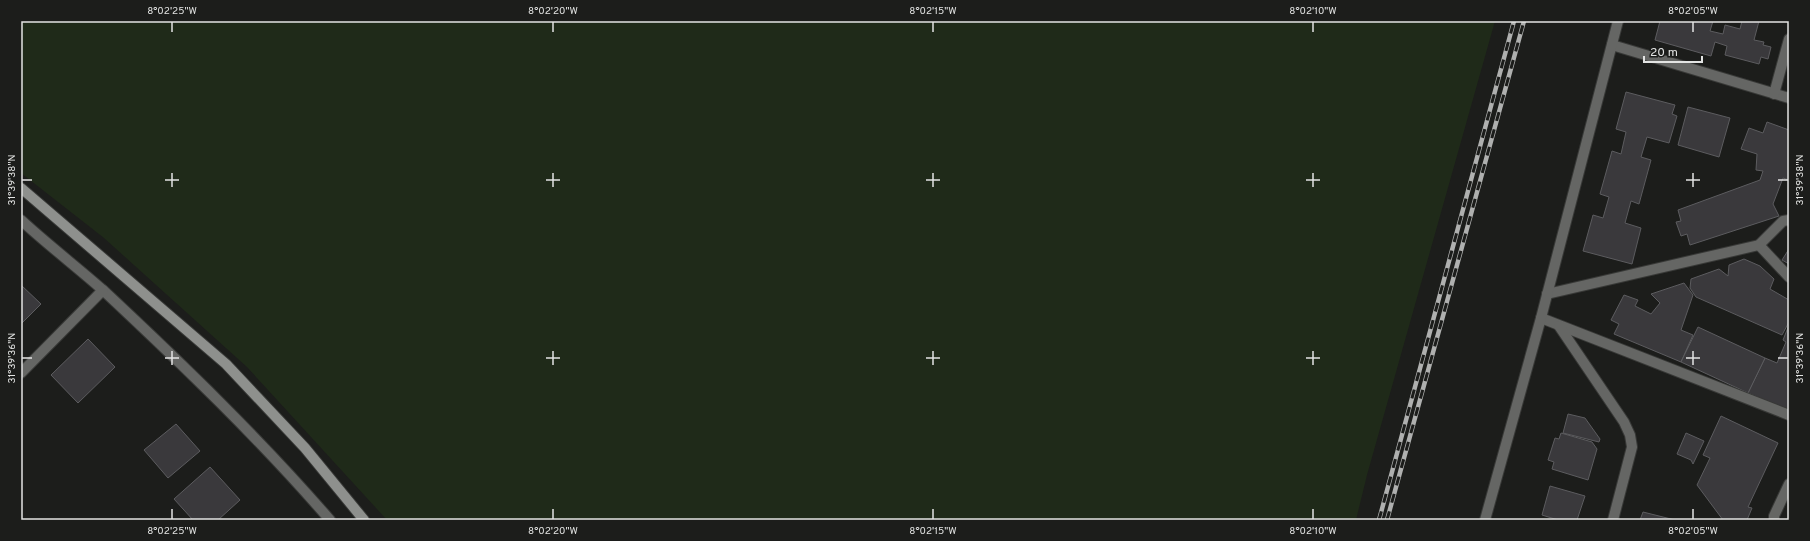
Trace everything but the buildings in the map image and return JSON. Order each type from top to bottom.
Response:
[{"type":"street","points":[[1485,520],[1541,318],[1618,21]]},
{"type":"street","points":[[1774,94],[1789,39]]},
{"type":"street","points":[[1612,45],[1789,98]]},
{"type":"street","points":[[21,188],[226,364],[305,448],[364,520]]},
{"type":"street","points":[[21,220],[103,290],[283,467],[330,520]]},
{"type":"street","points":[[1547,294],[1760,245],[1783,221],[1789,220]]},
{"type":"street","points":[[1760,245],[1789,277]]},
{"type":"street","points":[[21,372],[103,290]]},
{"type":"street","points":[[1541,318],[1789,415]]},
{"type":"street","points":[[1559,326],[1624,422],[1630,435],[1632,447],[1613,520]]},
{"type":"street","points":[[1774,520],[1774,516],[1789,484]]},
{"type":"green space","points":[[21,21],[1495,21],[1367,475],[1356,520],[387,520],[247,367],[104,238],[21,173]]},
{"type":"railway","points":[[1379,520],[1514,21]]},
{"type":"railway","points":[[1387,520],[1524,21]]}]
